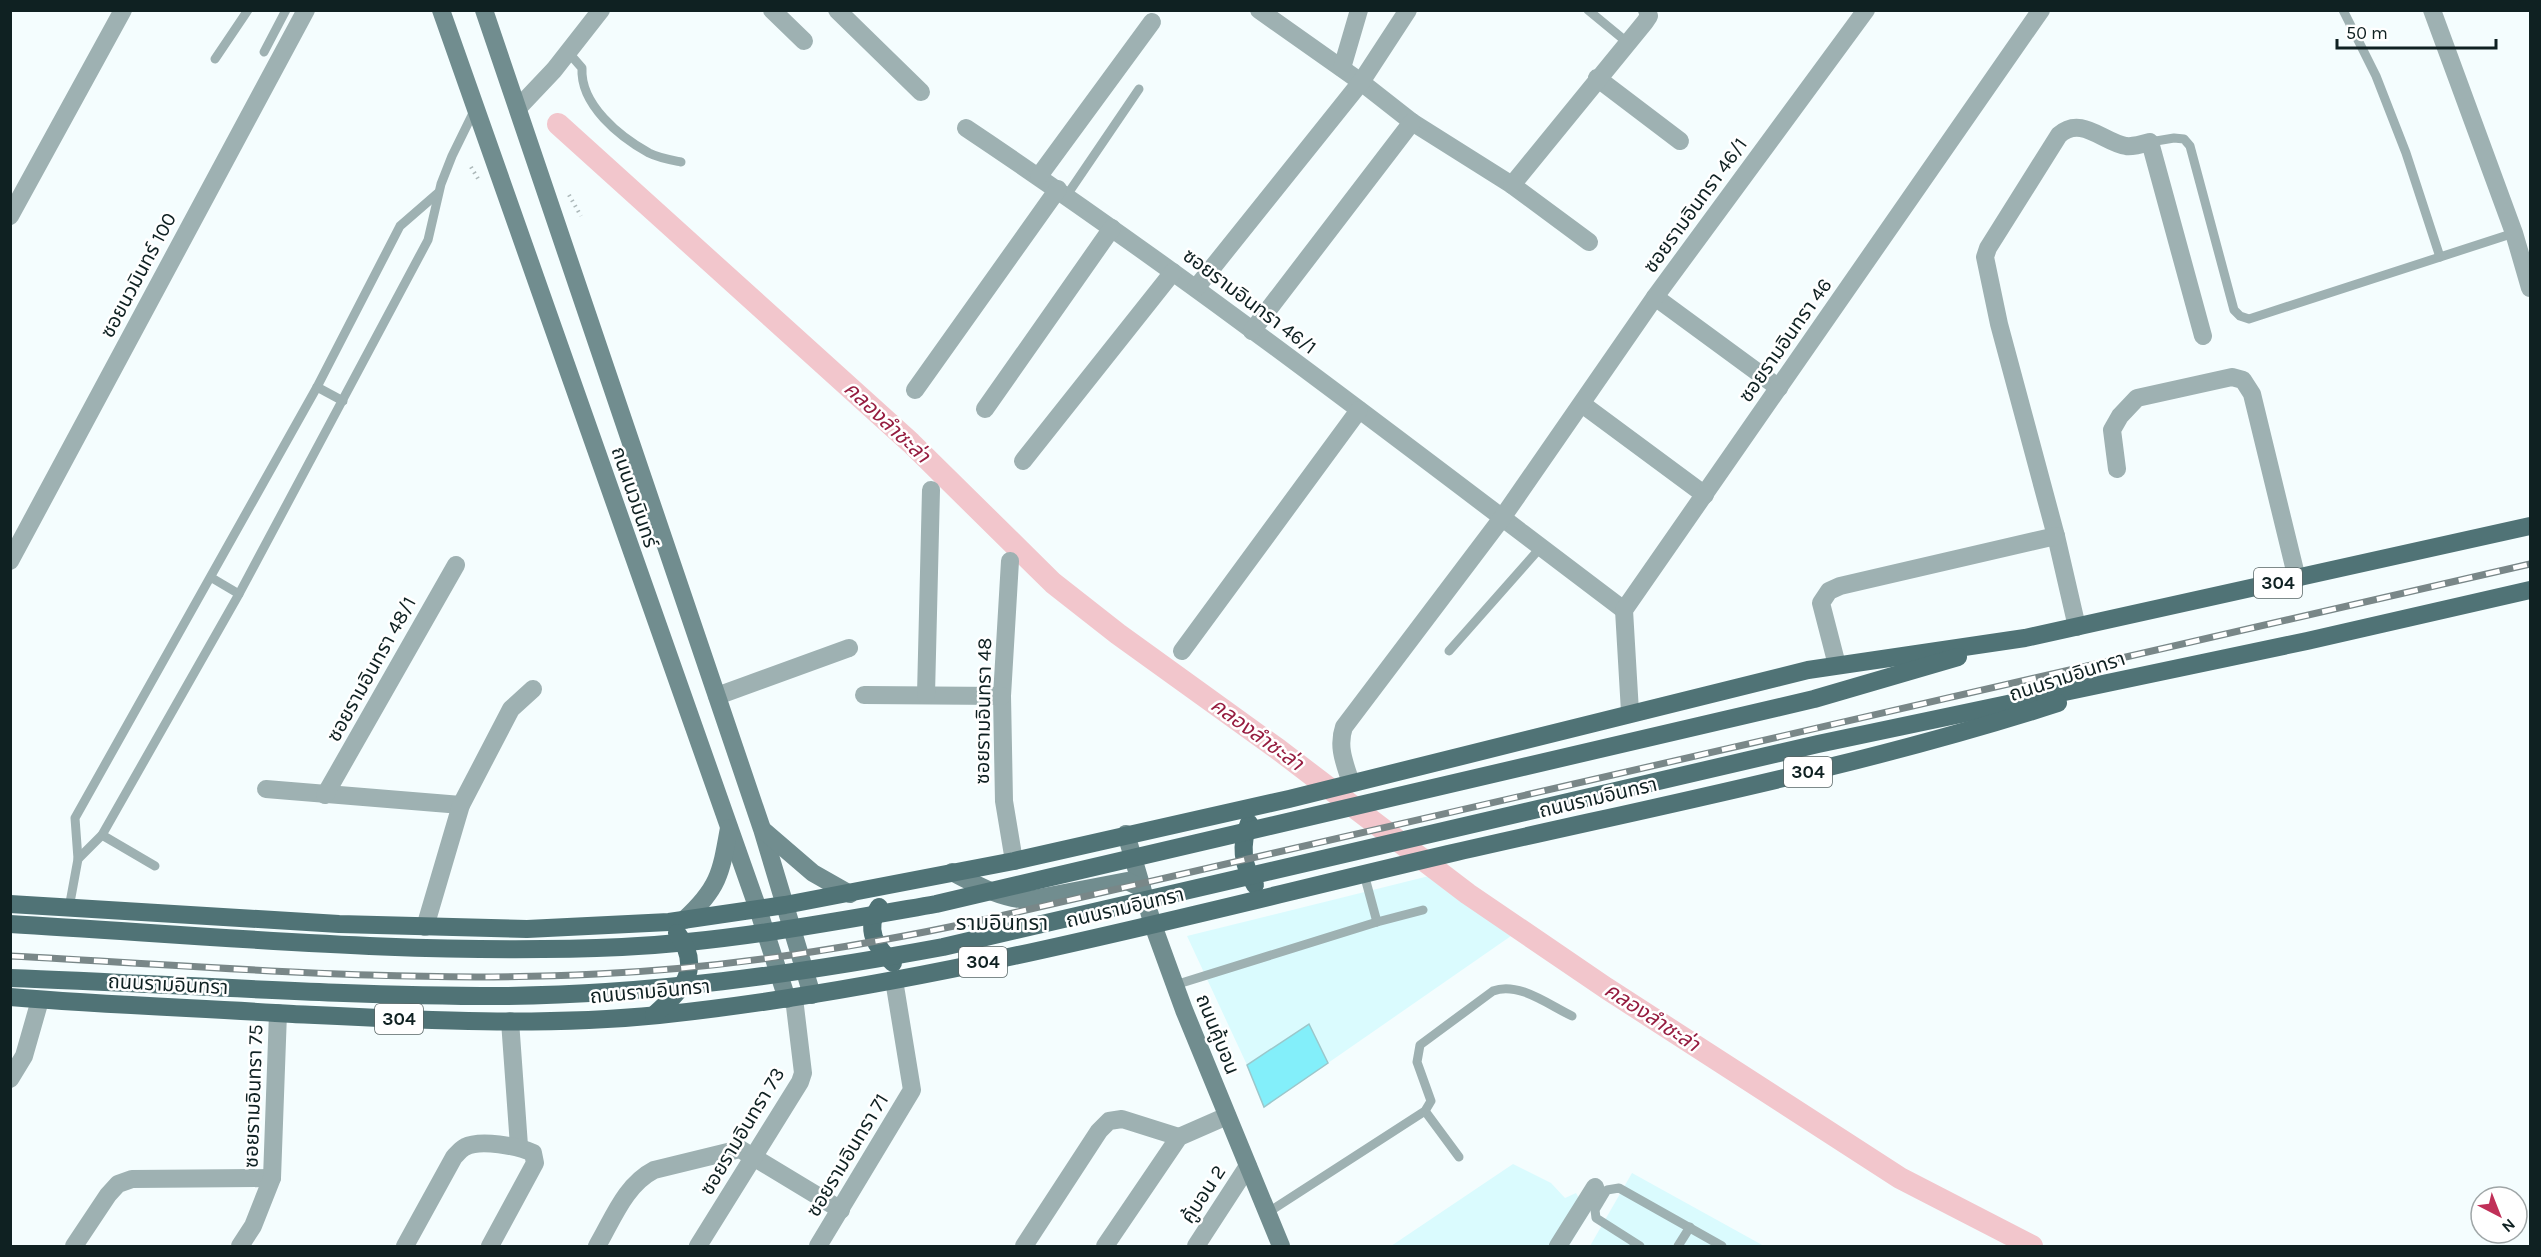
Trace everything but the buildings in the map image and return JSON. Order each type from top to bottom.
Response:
[{"type":"main road","name":"ถนนนวมินทร์","points":[[441,10],[758,909],[797,997]]},
{"type":"main road","name":"ถนนนวมินทร์","points":[[484,10],[762,829],[785,905],[797,997]]},
{"type":"main road","name":"ถนนรามอินทรา","points":[[10,904],[339,924],[527,929],[676,921],[785,905],[1014,861],[1288,799],[1630,712],[1808,670],[2025,638],[2530,526]]},
{"type":"main road","name":"ถนนรามอินทรา","points":[[10,978],[400,995],[532,995],[633,989],[842,966],[943,947],[1644,783],[2307,641],[2530,590]]},
{"type":"main road","name":"ถนนรามอินทรา","points":[[10,924],[378,948],[540,950],[625,947],[816,925],[936,904],[1814,699],[2025,638]]},
{"type":"main road","name":"ถนนรามอินทรา","points":[[10,997],[278,1013],[510,1022],[654,1015],[797,997],[915,976],[1153,925],[1275,894],[1885,753],[2048,706],[2154,672]]},
{"type":"main road","points":[[1258,805],[1248,826],[1243,845],[1243,858],[1254,884],[1275,894]]},
{"type":"main road","points":[[654,1015],[679,993],[688,976],[690,960],[687,945],[676,921],[701,904],[721,872],[729,826]]},
{"type":"main road","points":[[762,829],[813,873],[850,894]]},
{"type":"main road","name":"ถนนคู้บอน","points":[[1126,834],[1153,925],[1175,985],[1281,1246]]},
{"type":"main road","points":[[952,872],[996,895],[1011,899],[1028,900],[1127,880],[1142,888]]},
{"type":"main road","points":[[899,883],[887,894],[873,916],[872,935],[880,951],[897,966],[915,976]]},
{"type":"street","points":[[10,216],[123,10]]},
{"type":"street","name":"ซอยนวมินทร์ 100","points":[[10,561],[306,10]]},
{"type":"street","points":[[518,108],[568,52],[601,10]]},
{"type":"street","points":[[772,10],[804,41]]},
{"type":"street","points":[[837,10],[921,92]]},
{"type":"street","points":[[1259,10],[1342,68],[1412,122],[1512,185],[1589,242]]},
{"type":"street","points":[[1342,68],[1359,10]]},
{"type":"street","points":[[1196,288],[1361,82],[1408,10]]},
{"type":"street","points":[[1512,185],[1649,16],[1647,10]]},
{"type":"street","name":"ซอยรามอินทรา 46","points":[[1623,610],[1706,495],[2041,10]]},
{"type":"street","points":[[2432,10],[2514,233],[2530,288]]},
{"type":"street","name":"ซอยรามอินทรา 46/1","points":[[1346,784],[1341,754],[1341,737],[1344,727],[1502,518],[1655,297],[1856,14]]},
{"type":"street","points":[[1039,176],[1152,22]]},
{"type":"street","points":[[1597,78],[1680,141]]},
{"type":"street","points":[[1252,330],[1412,122]]},
{"type":"street","points":[[2077,627],[2056,536],[1999,324],[1985,257],[1988,248],[2059,135],[2067,128],[2078,126],[2127,146],[2150,142],[2203,336]]},
{"type":"street","name":"ซอยรามอินทรา 46/1","points":[[966,128],[1039,176],[1196,288],[1502,518]]},
{"type":"street","points":[[915,390],[1062,192]]},
{"type":"street","points":[[985,409],[1112,228]]},
{"type":"street","points":[[1023,461],[1173,272]]},
{"type":"street","points":[[1655,297],[1779,388]]},
{"type":"street","points":[[2117,469],[2112,430],[2120,416],[2137,398],[2232,377],[2243,380],[2252,394],[2297,579]]},
{"type":"street","points":[[1582,404],[1706,495]]},
{"type":"street","points":[[1182,651],[1359,411]]},
{"type":"street","points":[[926,695],[931,490]]},
{"type":"street","points":[[1502,518],[1623,610],[1630,712]]},
{"type":"street","points":[[1837,666],[1821,603],[1829,591],[1840,586],[2056,536]]},
{"type":"street","name":"ซอยรามอินทรา 48","points":[[1010,561],[1002,696],[1004,801],[1014,861]]},
{"type":"street","name":"ซอยรามอินทรา 48/1","points":[[325,795],[456,565]]},
{"type":"street","points":[[717,696],[849,648]]},
{"type":"street","points":[[425,927],[461,805],[511,709],[533,689]]},
{"type":"street","points":[[864,694],[1002,696]]},
{"type":"street","points":[[267,789],[461,805]]},
{"type":"street","name":"ซอยรามอินทรา 71","points":[[818,1246],[912,1090],[894,980]]},
{"type":"street","name":"ซอยรามอินทรา 73","points":[[698,1246],[800,1082],[803,1073],[797,997]]},
{"type":"street","points":[[10,1079],[24,1056],[40,1000]]},
{"type":"street","name":"ซอยรามอินทรา 75","points":[[240,1246],[253,1226],[272,1178],[278,1013]]},
{"type":"street","points":[[510,1022],[519,1146]]},
{"type":"street","points":[[1105,1246],[1179,1137],[1227,1116]]},
{"type":"street","points":[[1024,1246],[1099,1131],[1109,1121],[1122,1119],[1179,1137]]},
{"type":"street","points":[[405,1246],[454,1157],[464,1147],[475,1144],[519,1146],[533,1153],[535,1163],[490,1246]]},
{"type":"street","points":[[597,1246],[630,1188],[643,1176],[654,1170],[740,1149],[841,1210]]},
{"type":"street","name":"คู้บอน 2","points":[[1196,1246],[1248,1166]]},
{"type":"street","points":[[74,1246],[108,1195],[118,1184],[132,1179],[272,1178]]},
{"type":"street","points":[[1558,1246],[1595,1187]]},
{"type":"lane","points":[[215,59],[248,10]]},
{"type":"lane","points":[[264,52],[286,10]]},
{"type":"lane","points":[[1588,10],[1628,43]]},
{"type":"lane","points":[[2343,10],[2376,76],[2406,153],[2440,257]]},
{"type":"lane","points":[[568,52],[582,68],[585,94],[614,127],[650,153],[681,162]]},
{"type":"lane","points":[[1062,192],[1139,89]]},
{"type":"lane","points":[[78,860],[102,835],[239,594],[343,402],[428,240],[438,194],[452,156],[475,109]]},
{"type":"lane","points":[[2150,142],[2174,138],[2184,139],[2190,146],[2234,310],[2249,320],[2514,233]]},
{"type":"lane","points":[[69,908],[78,860],[75,818],[212,578],[317,387],[400,226],[438,194]]},
{"type":"lane","points":[[317,387],[343,402]]},
{"type":"lane","points":[[1449,651],[1540,547]]},
{"type":"lane","points":[[212,578],[239,594]]},
{"type":"lane","points":[[102,835],[155,866]]},
{"type":"lane","points":[[1364,874],[1377,922]]},
{"type":"lane","points":[[1175,985],[1377,922],[1423,910]]},
{"type":"lane","points":[[1267,1214],[1425,1111],[1431,1101],[1417,1062],[1420,1045],[1493,991],[1502,987],[1514,988],[1572,1016]]},
{"type":"lane","points":[[1425,1111],[1459,1156]]},
{"type":"lane","points":[[1640,1246],[1596,1216],[1595,1210],[1608,1190],[1620,1189],[1722,1246]]},
{"type":"lane","points":[[1678,1246],[1690,1227]]},
{"type":"shaded area","points":[[1429,876],[1511,936],[1328,1063],[1309,1024],[1247,1065],[1187,936]]},
{"type":"shaded area","points":[[1513,1164],[1551,1183],[1565,1198],[1576,1193],[1588,1214],[1569,1246],[1391,1246]]},
{"type":"shaded area","points":[[1632,1173],[1764,1246],[1590,1246]]},
{"type":"waterway","name":"คลองลำชะล่า","points":[[558,124],[911,443],[1053,583],[1118,634],[1279,750],[1468,894],[1606,988],[1900,1178],[2032,1246]]},
{"type":"railway","points":[[10,956],[377,975],[524,977],[696,967],[794,955],[891,939],[987,919],[2530,564]]},
{"type":"district","name":"รามอินทรา","points":[[1002,922]]}]
